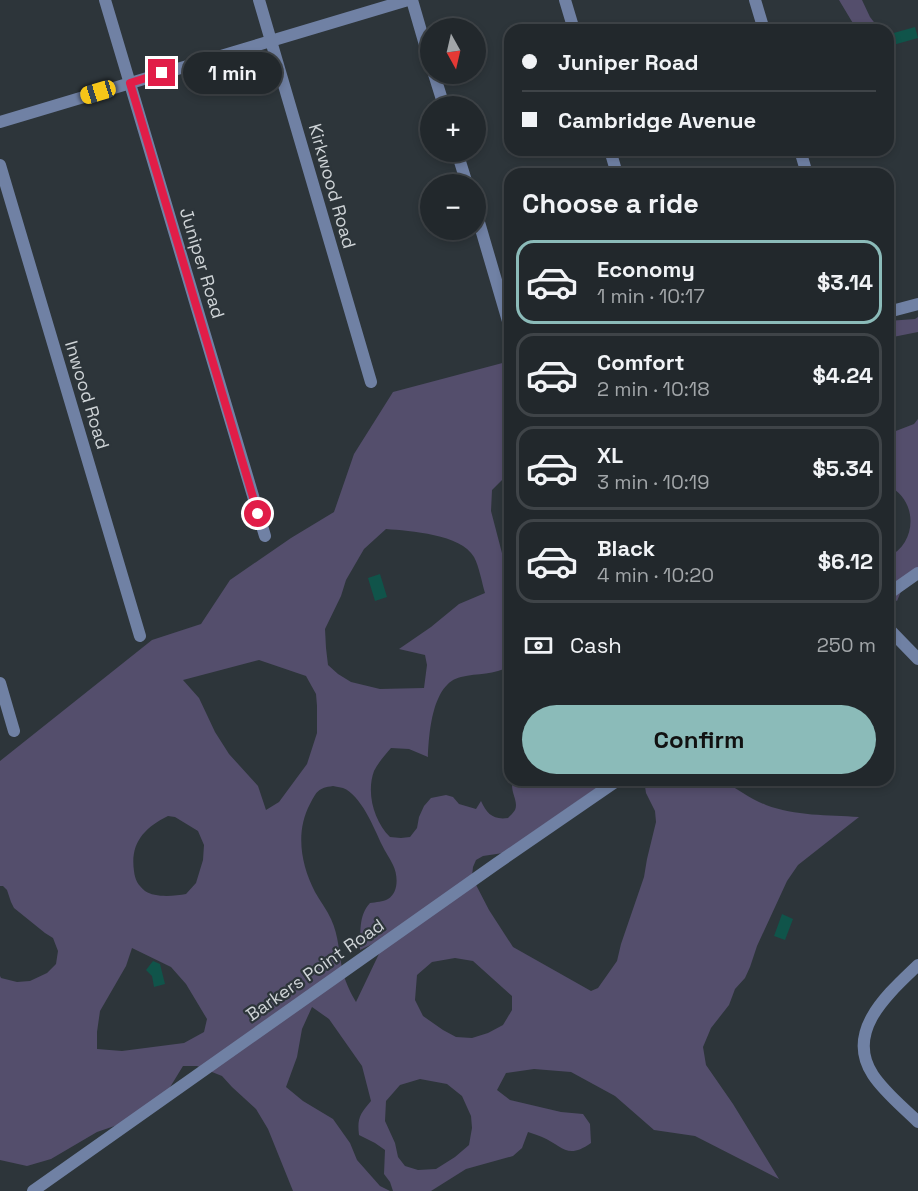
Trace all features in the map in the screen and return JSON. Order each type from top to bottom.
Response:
[{"type":"street","name":"Juniper Road","points":[[105,0],[265,536]]},
{"type":"street","name":"Kirkwood Road","points":[[259,0],[371,382]]},
{"type":"street","points":[[0,122],[410,0],[420,31]]},
{"type":"street","points":[[565,0],[572,24]]},
{"type":"street","points":[[754,0],[762,24]]},
{"type":"street","name":"Inwood Road","points":[[0,165],[140,636]]},
{"type":"street","points":[[484,240],[504,308]]},
{"type":"street","points":[[894,310],[918,304]]},
{"type":"street","points":[[894,590],[918,573]]},
{"type":"street","points":[[894,634],[918,659]]},
{"type":"street","points":[[0,683],[14,731]]},
{"type":"street","name":"Barkers Point Road","points":[[33,1191],[609,786]]},
{"type":"street","points":[[918,965],[875,1010],[866,1028],[864,1047],[867,1063],[873,1074],[887,1092],[918,1122]]},
{"type":"shaded area","points":[[839,0],[862,0],[875,24],[853,24]]},
{"type":"shaded area","points":[[915,27],[918,38],[894,45],[894,33]]},
{"type":"shaded area","points":[[918,317],[918,332],[894,337],[894,321]]},
{"type":"shaded area","points":[[504,363],[504,478],[492,490],[491,511],[504,558],[504,669],[451,681],[438,699],[434,711],[428,757],[409,749],[391,748],[374,771],[371,797],[376,815],[384,830],[390,837],[401,838],[410,837],[417,828],[424,806],[431,798],[446,795],[453,797],[459,804],[476,809],[481,801],[491,815],[508,818],[516,807],[512,786],[599,786],[503,853],[483,856],[476,860],[472,876],[489,910],[513,947],[591,991],[598,988],[617,961],[644,877],[656,822],[655,811],[645,786],[731,786],[754,800],[777,809],[859,817],[798,865],[787,881],[745,978],[735,989],[729,1005],[711,1028],[703,1047],[706,1065],[779,1179],[695,1136],[654,1130],[615,1096],[571,1072],[534,1069],[506,1073],[497,1090],[510,1100],[561,1112],[583,1114],[590,1124],[591,1143],[583,1148],[570,1151],[528,1132],[522,1148],[513,1156],[466,1169],[431,1191],[393,1191],[384,1174],[385,1150],[359,1135],[360,1116],[371,1101],[362,1066],[329,1019],[312,1007],[302,1029],[297,1057],[286,1087],[303,1101],[333,1119],[350,1143],[357,1160],[380,1186],[390,1191],[293,1191],[268,1129],[256,1109],[222,1076],[197,1066],[183,1066],[164,1097],[138,1118],[97,1132],[51,1159],[27,1166],[0,1160],[0,976],[17,982],[30,981],[47,973],[56,964],[58,951],[53,938],[14,908],[7,890],[0,886],[0,761],[152,640],[201,624],[230,580],[334,512],[354,454],[393,392]],"holes":[[[386,529],[434,535],[458,543],[474,557],[485,593],[459,604],[399,649],[425,655],[427,665],[424,688],[380,689],[351,682],[328,665],[325,629],[346,580],[364,549]],[[259,660],[306,676],[316,694],[317,733],[307,764],[279,802],[266,810],[258,786],[229,754],[215,732],[199,698],[183,680]],[[333,786],[343,788],[356,797],[371,821],[396,874],[396,888],[392,896],[384,901],[370,903],[364,913],[360,950],[387,937],[356,1002],[343,973],[334,925],[310,882],[303,860],[301,837],[305,815],[316,793]],[[168,816],[175,817],[198,831],[204,845],[203,860],[196,883],[186,894],[159,896],[145,891],[137,882],[134,871],[134,852],[140,837]],[[132,948],[171,967],[186,984],[207,1019],[204,1032],[184,1043],[122,1051],[97,1049],[100,1011],[126,966]],[[455,958],[473,961],[512,996],[512,1010],[503,1025],[472,1038],[456,1037],[423,1016],[415,1000],[417,975],[432,962]],[[420,1079],[447,1084],[462,1096],[471,1116],[472,1128],[469,1145],[436,1169],[418,1170],[405,1166],[398,1157],[395,1143],[385,1121],[386,1101],[400,1085]]]},
{"type":"shaded area","points":[[918,419],[918,574],[904,584],[897,601],[894,599],[894,553],[905,542],[910,521],[905,501],[894,490],[894,432],[914,424]]},
{"type":"shaded area","points":[[380,574],[387,597],[375,601],[368,578]]},
{"type":"shaded area","points":[[782,914],[793,919],[785,940],[774,936]]},
{"type":"shaded area","points":[[153,961],[160,964],[165,984],[154,987],[152,976],[146,970]]},
{"type":"route","points":[[162,73],[130,83],[258,514]]}]
